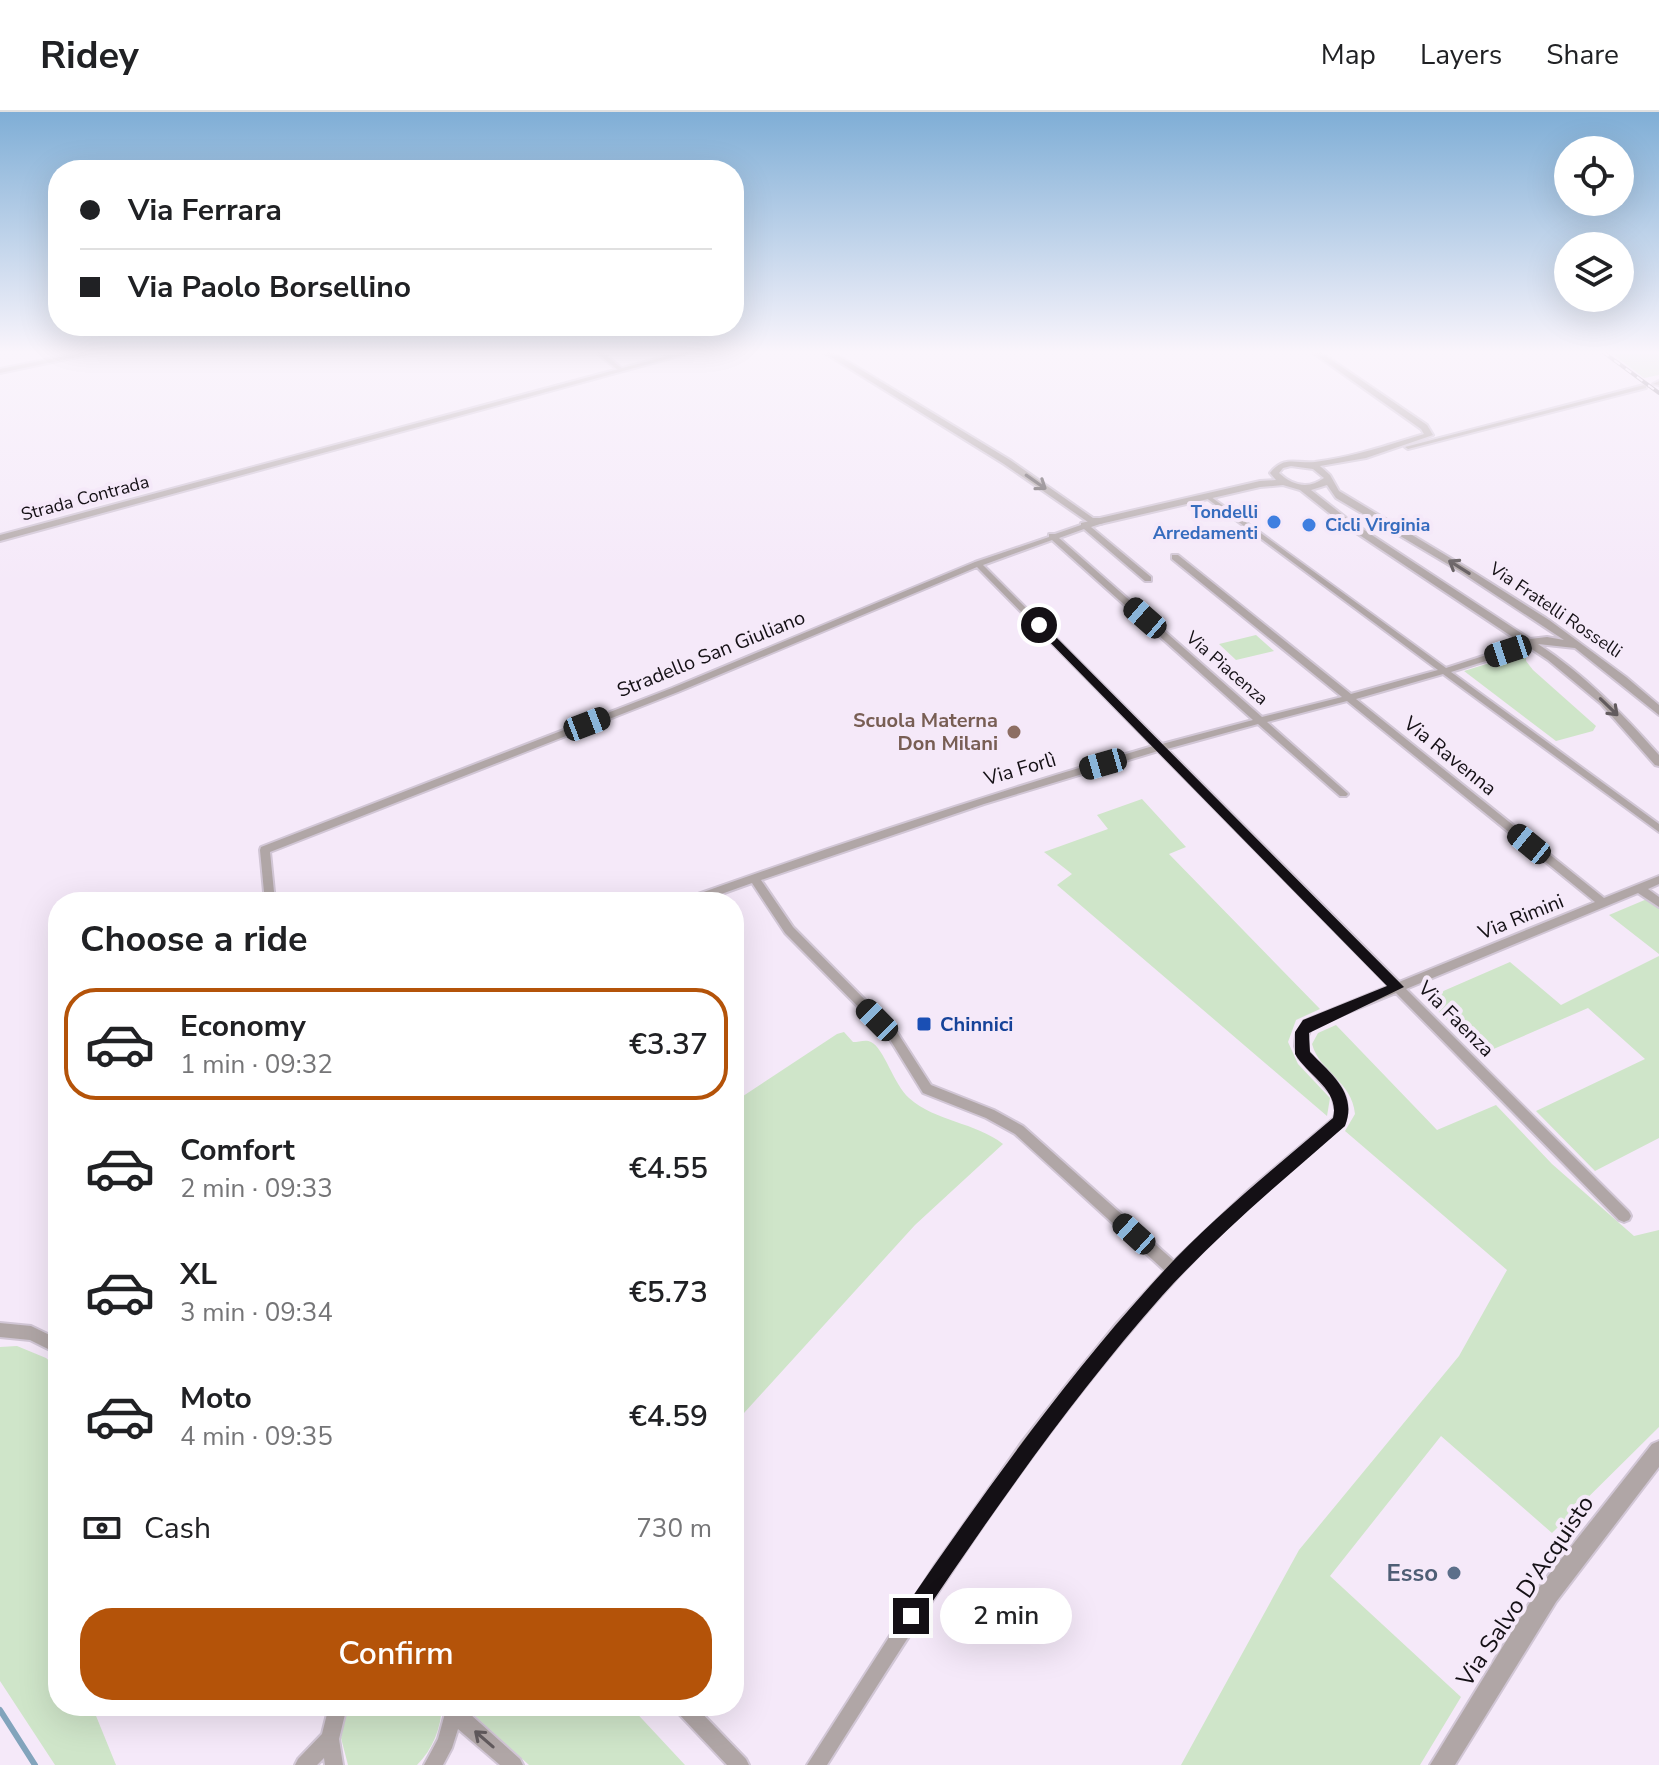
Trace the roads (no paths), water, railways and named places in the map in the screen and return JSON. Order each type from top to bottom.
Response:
[{"type":"street","name":"Strada Contrada","points":[[0,538],[402,429]]},
{"type":"street","points":[[953,429],[1087,518],[1100,521]]},
{"type":"street","points":[[1307,465],[1363,456],[1427,431],[1452,429]]},
{"type":"street","points":[[1274,473],[1284,482],[1318,487],[1345,464],[1471,429]]},
{"type":"street","points":[[1408,447],[1427,431]]},
{"type":"street","name":"Stradello San Giuliano","points":[[1215,494],[1274,473],[1286,464],[1307,465]]},
{"type":"street","name":"Via Fratelli Rosselli","points":[[1307,465],[1327,478],[1330,489],[1339,496],[1427,547],[1572,639],[1617,673],[1659,711]]},
{"type":"street","name":"Stradello San Giuliano","points":[[269,892],[265,850],[675,690],[1052,536],[1084,525],[1215,494],[1284,482]]},
{"type":"street","name":"Via Fratelli Rosselli","points":[[1302,487],[1378,542],[1530,641],[1605,702],[1659,762]]},
{"type":"street","points":[[1215,494],[1231,512],[1659,829]]},
{"type":"street","points":[[1084,525],[1148,579]]},
{"type":"street","name":"Via Fratelli Rosselli","points":[[1378,542],[1379,535],[1390,532],[1427,547]]},
{"type":"street","name":"Via Piacenza","points":[[1052,536],[1343,794]]},
{"type":"street","name":"Via Ravenna","points":[[1175,557],[1603,903]]},
{"type":"street","name":"Via Faenza","points":[[978,564],[1624,1216]]},
{"type":"street","points":[[1466,599],[1465,602],[1511,633],[1512,649]]},
{"type":"street","points":[[1512,649],[1530,641],[1562,642],[1617,673]]},
{"type":"street","points":[[1512,649],[1529,650],[1552,658]]},
{"type":"street","name":"Via Forlì","points":[[714,892],[932,815],[1159,747],[1445,672],[1512,649]]},
{"type":"street","name":"Via Fratelli Rosselli","points":[[1642,741],[1659,756]]},
{"type":"street","points":[[754,877],[789,930],[893,1035],[927,1089],[990,1114],[1019,1130],[1174,1270],[1077,1385],[989,1498],[816,1765]]},
{"type":"street","name":"Via Rimini","points":[[1174,1270],[1223,1222],[1339,1121],[1343,1107],[1339,1093],[1303,1054],[1302,1032],[1308,1024],[1659,880]]},
{"type":"street","points":[[1639,888],[1659,903]]},
{"type":"street","points":[[2,1330],[48,1340]]},
{"type":"street","name":"Via Salvo D'Acquisto","points":[[1442,1765],[1548,1594],[1659,1451]]},
{"type":"street","points":[[334,1765],[330,1739],[336,1716]]},
{"type":"street","points":[[433,1765],[446,1742],[452,1716]]},
{"type":"street","points":[[461,1716],[514,1765]]},
{"type":"street","points":[[693,1716],[740,1765]]},
{"type":"street","points":[[304,1765],[330,1739]]},
{"type":"waterway","points":[[0,1710],[35,1765]]},
{"type":"place","name":"Tondelli Arredamenti","points":[[1274,522]]},
{"type":"place","name":"Cicli Virginia","points":[[1309,525]]},
{"type":"place","name":"Scuola Materna Don Milani","points":[[1014,732]]},
{"type":"place","name":"Chinnici","points":[[924,1024]]},
{"type":"place","name":"Esso","points":[[1454,1573]]}]
